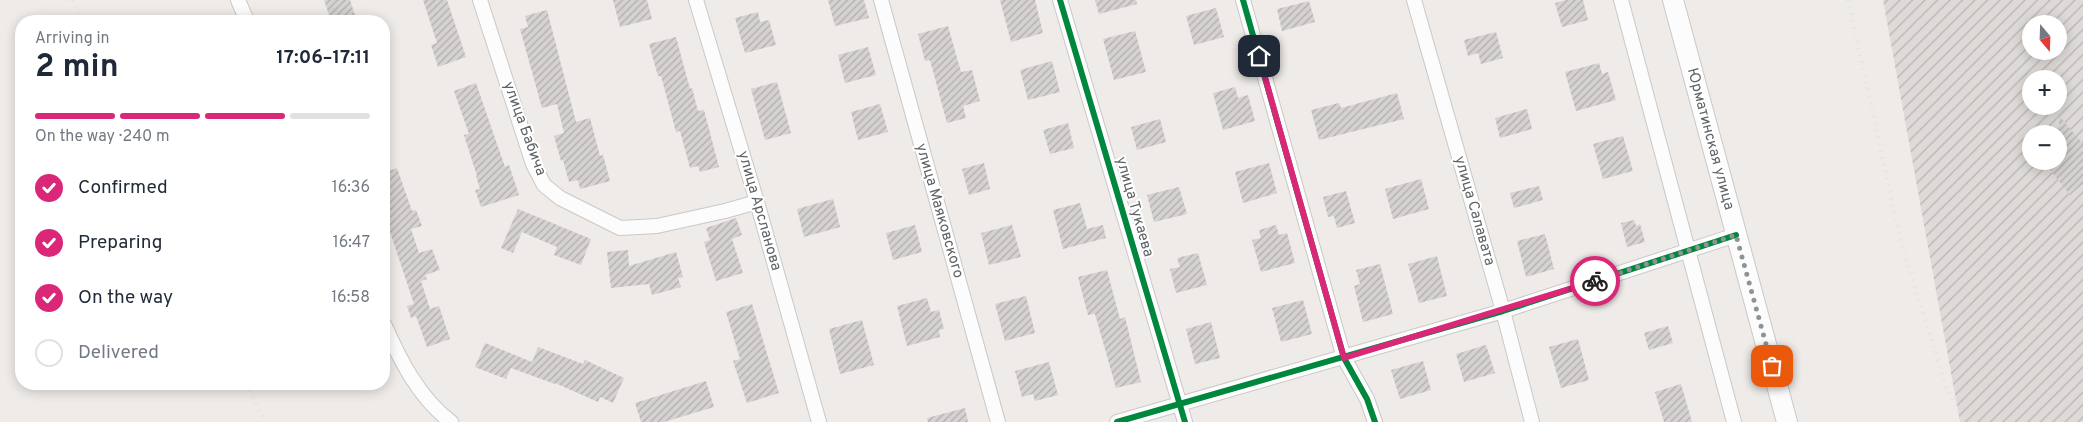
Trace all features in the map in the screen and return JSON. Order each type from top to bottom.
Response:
[{"type":"main road","name":"Юрматинская улица","points":[[1674,0],[1787,422]]},
{"type":"street","points":[[238,0],[244,15]]},
{"type":"street","name":"улица Бабича","points":[[480,0],[533,164],[544,185],[560,198],[620,228],[656,226],[757,202]]},
{"type":"street","name":"улица Арсланова","points":[[696,0],[757,202],[819,422]]},
{"type":"street","name":"улица Маяковского","points":[[881,0],[998,422]]},
{"type":"street","name":"улица Тукаева","points":[[1060,0],[1185,422]]},
{"type":"street","points":[[1243,0],[1344,358],[1367,399],[1375,422]]},
{"type":"street","name":"улица Салавата","points":[[1414,0],[1503,311],[1532,422]]},
{"type":"street","points":[[1621,0],[1734,422]]},
{"type":"street","points":[[1117,422],[1503,311],[1736,235]]},
{"type":"street","points":[[390,338],[396,352],[422,393],[451,422]]},
{"type":"shaded area","points":[[1883,0],[2083,0],[2083,422],[1960,422]]},
{"type":"building","points":[[324,0],[350,0],[355,15],[329,15]]},
{"type":"building","points":[[423,0],[447,0],[466,57],[438,67],[431,45],[437,43]]},
{"type":"building","points":[[613,0],[647,0],[652,19],[620,27]]},
{"type":"building","points":[[828,0],[864,0],[869,18],[835,26]]},
{"type":"building","points":[[1000,0],[1035,0],[1043,33],[1011,42]]},
{"type":"building","points":[[1095,0],[1136,0],[1137,4],[1099,14]]},
{"type":"building","points":[[1566,0],[1583,0],[1588,20],[1562,27],[1555,3]]},
{"type":"building","points":[[1309,1],[1315,22],[1282,31],[1277,9]]},
{"type":"building","points":[[1216,8],[1224,37],[1194,45],[1186,16]]},
{"type":"building","points":[[547,10],[576,122],[590,118],[600,156],[603,155],[610,181],[580,189],[578,180],[569,182],[563,160],[561,161],[554,136],[564,133],[557,104],[542,108],[520,29],[528,27],[525,16]]},
{"type":"building","points":[[758,12],[760,22],[769,20],[776,45],[745,53],[735,18]]},
{"type":"building","points":[[948,26],[961,72],[972,70],[980,101],[963,106],[966,118],[947,123],[930,60],[925,61],[918,34]]},
{"type":"building","points":[[1135,31],[1146,72],[1114,80],[1103,39]]},
{"type":"building","points":[[1496,32],[1503,58],[1481,64],[1478,53],[1468,56],[1464,40]]},
{"type":"building","points":[[676,37],[698,111],[704,110],[719,167],[700,172],[698,166],[690,168],[680,131],[676,132],[661,76],[658,76],[649,44]]},
{"type":"building","points":[[868,47],[876,75],[845,83],[838,55]]},
{"type":"building","points":[[1052,61],[1060,92],[1028,100],[1020,70]]},
{"type":"building","points":[[1599,63],[1602,74],[1608,72],[1616,100],[1576,111],[1565,72]]},
{"type":"building","points":[[777,82],[791,133],[765,140],[751,89]]},
{"type":"building","points":[[476,83],[505,167],[509,165],[519,195],[481,207],[475,190],[480,189],[477,176],[464,135],[469,134],[454,91]]},
{"type":"building","points":[[1235,87],[1238,98],[1248,95],[1255,121],[1223,130],[1213,93]]},
{"type":"building","points":[[1397,93],[1404,119],[1319,140],[1311,110],[1339,103],[1341,108]]},
{"type":"building","points":[[880,104],[888,132],[858,140],[851,112]]},
{"type":"building","points":[[1527,109],[1532,129],[1500,138],[1495,118]]},
{"type":"building","points":[[2059,115],[2083,144],[2083,184],[2070,195],[2050,170],[2067,170],[2067,125],[2059,125]]},
{"type":"building","points":[[1160,119],[1166,142],[1137,150],[1131,127]]},
{"type":"building","points":[[1068,123],[1074,148],[1050,154],[1043,130]]},
{"type":"building","points":[[1623,136],[1633,171],[1603,179],[1593,144]]},
{"type":"building","points":[[984,163],[990,189],[969,195],[962,169]]},
{"type":"building","points":[[1269,163],[1277,193],[1243,203],[1235,172]]},
{"type":"building","points":[[397,168],[412,211],[416,210],[422,226],[411,229],[419,253],[432,249],[440,270],[425,275],[427,279],[421,281],[430,309],[439,306],[450,339],[427,347],[416,316],[411,318],[407,306],[414,304],[390,232],[390,171]]},
{"type":"building","points":[[1421,179],[1429,209],[1393,219],[1385,189]]},
{"type":"building","points":[[1539,186],[1543,200],[1514,208],[1510,193]]},
{"type":"building","points":[[1179,187],[1187,214],[1154,222],[1147,195]]},
{"type":"building","points":[[1346,191],[1355,223],[1337,228],[1334,216],[1328,217],[1323,197]]},
{"type":"building","points":[[833,199],[840,227],[804,237],[797,209]]},
{"type":"building","points":[[1080,203],[1087,229],[1103,225],[1106,238],[1063,249],[1053,210]]},
{"type":"building","points":[[518,209],[591,239],[581,265],[554,255],[557,247],[522,232],[513,253],[501,248]]},
{"type":"building","points":[[736,218],[742,235],[732,239],[743,273],[716,281],[704,242],[710,240],[706,228]]},
{"type":"building","points":[[1634,220],[1636,226],[1640,224],[1645,242],[1627,247],[1621,223]]},
{"type":"building","points":[[915,225],[922,252],[893,260],[886,233]]},
{"type":"building","points":[[1012,225],[1021,257],[989,265],[981,233]]},
{"type":"building","points":[[1276,225],[1279,235],[1287,233],[1295,263],[1261,272],[1252,240],[1261,238],[1259,230]]},
{"type":"building","points":[[1545,234],[1554,269],[1526,277],[1517,241]]},
{"type":"building","points":[[628,250],[629,266],[676,252],[683,277],[678,278],[681,287],[652,295],[649,284],[611,288],[607,252]]},
{"type":"building","points":[[1198,253],[1207,285],[1176,293],[1170,269],[1180,267],[1177,258]]},
{"type":"building","points":[[1437,256],[1447,296],[1419,303],[1408,264]]},
{"type":"building","points":[[1380,264],[1393,314],[1363,322],[1354,286],[1360,284],[1356,270]]},
{"type":"building","points":[[1107,270],[1120,319],[1125,317],[1141,382],[1116,388],[1095,314],[1088,315],[1078,277]]},
{"type":"building","points":[[1026,296],[1035,333],[1005,341],[995,304]]},
{"type":"building","points":[[927,298],[931,312],[939,310],[944,329],[939,330],[940,337],[907,346],[897,306]]},
{"type":"building","points":[[1303,300],[1312,334],[1281,342],[1272,308]]},
{"type":"building","points":[[752,304],[779,393],[747,403],[733,361],[740,359],[726,312]]},
{"type":"building","points":[[862,320],[874,365],[840,374],[829,329]]},
{"type":"building","points":[[1211,322],[1220,358],[1195,364],[1186,329]]},
{"type":"building","points":[[1668,326],[1673,343],[1649,350],[1644,333]]},
{"type":"building","points":[[1578,339],[1589,380],[1561,388],[1549,347]]},
{"type":"building","points":[[485,343],[532,362],[538,347],[583,364],[585,360],[624,378],[613,403],[600,397],[598,402],[555,383],[511,368],[506,379],[475,367]]},
{"type":"building","points":[[1486,345],[1495,373],[1464,382],[1456,354]]},
{"type":"building","points":[[1423,361],[1431,390],[1400,399],[1391,370]]},
{"type":"building","points":[[1049,362],[1058,395],[1035,401],[1033,394],[1022,397],[1015,371]]},
{"type":"building","points":[[706,381],[714,407],[664,422],[641,422],[635,403]]},
{"type":"building","points":[[1681,384],[1692,422],[1664,422],[1655,392]]},
{"type":"building","points":[[965,408],[968,422],[928,422],[927,418]]},
{"type":"railway","points":[[73,0],[79,15]]},
{"type":"railway","points":[[1848,0],[1901,242],[1947,389],[1964,422]]},
{"type":"railway","points":[[250,390],[265,422]]},
{"type":"cycle path","points":[[1060,0],[1185,422]]},
{"type":"cycle path","points":[[1243,0],[1344,358],[1367,399],[1375,422]]},
{"type":"cycle path","points":[[1117,422],[1503,311],[1736,235]]},
{"type":"way so far","points":[[1595,281],[1736,235],[1772,366]]},
{"type":"route","points":[[1259,56],[1344,358],[1503,311],[1595,281]]}]
